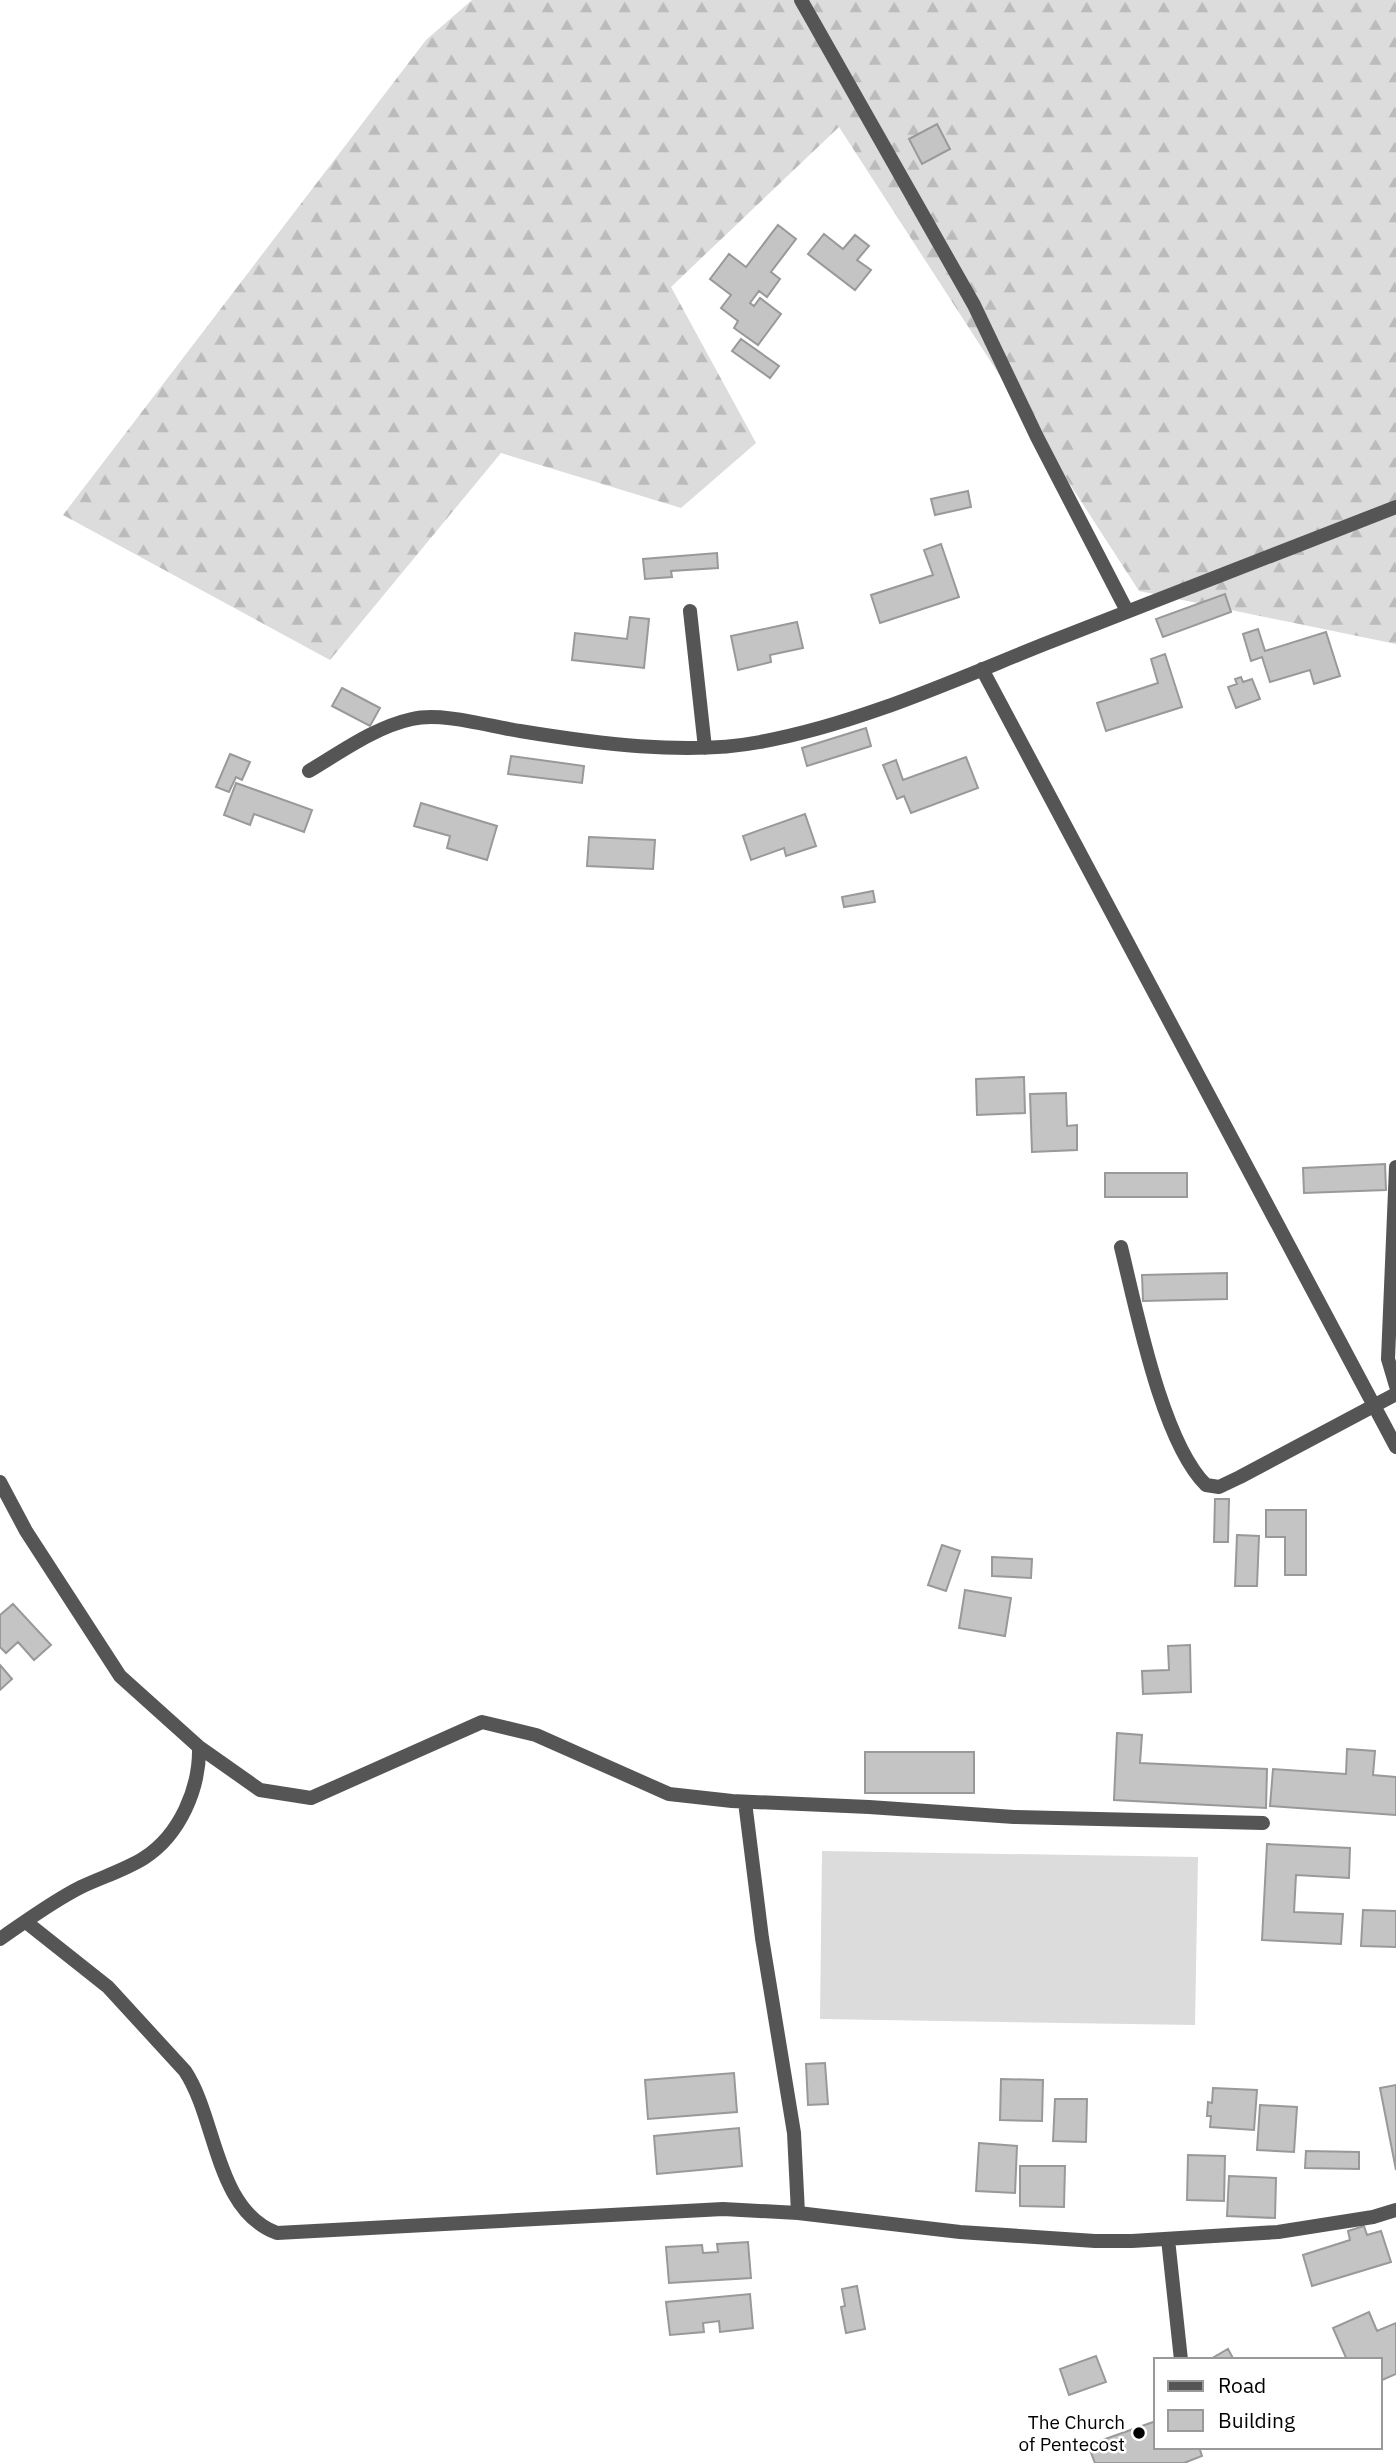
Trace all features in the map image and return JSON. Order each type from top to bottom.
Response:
[{"type":"street","points":[[801,0],[974,305],[1037,437],[1127,611]]},
{"type":"street","points":[[309,771],[389,726],[414,718],[457,721],[548,736],[650,747],[705,748],[757,743],[825,727],[881,708],[1396,508]]},
{"type":"street","points":[[690,611],[705,748]]},
{"type":"street","points":[[982,669],[1396,1447]]},
{"type":"street","points":[[1396,1167],[1388,1359],[1396,1386]]},
{"type":"street","points":[[1121,1247],[1162,1398],[1183,1453],[1194,1473],[1206,1485],[1219,1487],[1240,1477],[1396,1394]]},
{"type":"street","points":[[0,1482],[26,1531],[120,1676],[199,1747],[260,1790],[311,1798],[482,1722],[536,1735],[669,1794],[745,1802],[1014,1817],[1264,1823]]},
{"type":"street","points":[[0,1939],[81,1887],[145,1857],[160,1844],[189,1802],[198,1775],[199,1747]]},
{"type":"street","points":[[745,1802],[762,1938],[794,2133],[798,2213]]},
{"type":"street","points":[[26,1922],[108,1987],[185,2071],[195,2086],[203,2107],[227,2182],[247,2211],[267,2230],[276,2233],[723,2209],[798,2213],[960,2232],[1095,2241],[1278,2232],[1360,2219],[1396,2210]]},
{"type":"street","points":[[1168,2239],[1181,2358]]},
{"type":"green space","points":[[472,0],[1396,0],[1396,644],[1139,591],[839,127],[671,287],[756,443],[681,508],[501,453],[330,660],[63,515],[426,40]]},
{"type":"green space","points":[[822,1851],[1198,1857],[1195,2025],[820,2019]]},
{"type":"building","points":[[937,124],[950,149],[922,164],[909,139]]},
{"type":"building","points":[[778,225],[796,239],[771,272],[780,279],[767,297],[759,291],[750,303],[754,306],[760,298],[781,314],[758,345],[734,328],[738,321],[721,308],[731,295],[710,279],[729,254],[746,267]]},
{"type":"building","points":[[824,234],[843,249],[855,235],[869,246],[857,260],[871,270],[855,290],[808,254]]},
{"type":"building","points":[[741,339],[779,366],[770,378],[732,351]]},
{"type":"building","points":[[968,491],[971,507],[935,515],[931,499]]},
{"type":"building","points":[[941,544],[959,597],[880,623],[871,595],[933,575],[924,550]]},
{"type":"building","points":[[717,553],[718,568],[671,571],[672,577],[645,579],[643,559]]},
{"type":"building","points":[[1225,594],[1231,612],[1163,637],[1156,619]]},
{"type":"building","points":[[630,617],[649,619],[644,668],[572,660],[575,633],[627,639]]},
{"type":"building","points":[[797,622],[803,648],[770,655],[771,662],[738,670],[731,636]]},
{"type":"building","points":[[1258,629],[1265,651],[1326,632],[1340,676],[1314,684],[1310,670],[1270,682],[1262,657],[1251,661],[1243,634]]},
{"type":"building","points":[[1165,654],[1182,707],[1106,731],[1097,703],[1158,683],[1151,659]]},
{"type":"building","points":[[1241,677],[1243,682],[1252,679],[1260,699],[1236,708],[1228,687],[1237,684],[1235,679]]},
{"type":"building","points":[[342,688],[380,708],[370,726],[332,706]]},
{"type":"building","points":[[866,728],[871,746],[807,766],[802,748]]},
{"type":"building","points":[[230,754],[250,762],[242,780],[236,777],[229,792],[216,787]]},
{"type":"building","points":[[511,756],[584,766],[582,783],[508,774]]},
{"type":"building","points":[[966,757],[978,788],[911,813],[904,796],[897,799],[883,765],[896,760],[903,780]]},
{"type":"building","points":[[236,783],[312,810],[304,832],[254,814],[250,825],[224,815]]},
{"type":"building","points":[[421,803],[497,826],[487,860],[447,848],[450,836],[414,826]]},
{"type":"building","points":[[805,814],[816,846],[786,856],[784,848],[751,860],[743,836]]},
{"type":"building","points":[[589,837],[655,840],[653,869],[587,866]]},
{"type":"building","points":[[873,891],[875,902],[844,907],[842,897]]},
{"type":"building","points":[[1024,1077],[1025,1113],[977,1115],[976,1079]]},
{"type":"building","points":[[1066,1093],[1067,1126],[1077,1125],[1077,1150],[1032,1152],[1030,1094]]},
{"type":"building","points":[[1385,1164],[1386,1190],[1304,1193],[1303,1168]]},
{"type":"building","points":[[1105,1173],[1187,1173],[1187,1197],[1105,1197]]},
{"type":"building","points":[[1227,1273],[1227,1299],[1143,1301],[1142,1275]]},
{"type":"building","points":[[1215,1499],[1229,1499],[1228,1542],[1214,1542]]},
{"type":"building","points":[[1266,1510],[1306,1510],[1306,1575],[1285,1575],[1285,1537],[1266,1537]]},
{"type":"building","points":[[1237,1535],[1259,1536],[1257,1586],[1235,1586]]},
{"type":"building","points":[[942,1545],[960,1551],[946,1591],[928,1585]]},
{"type":"building","points":[[992,1557],[1032,1559],[1031,1578],[992,1576]]},
{"type":"building","points":[[965,1590],[1011,1598],[1005,1636],[959,1628]]},
{"type":"building","points":[[13,1604],[51,1645],[34,1660],[18,1642],[6,1653],[0,1647],[0,1615]]},
{"type":"building","points":[[1190,1645],[1191,1692],[1143,1694],[1142,1671],[1169,1670],[1168,1646]]},
{"type":"building","points":[[0,1665],[12,1679],[0,1690]]},
{"type":"building","points":[[1117,1733],[1142,1735],[1140,1763],[1267,1769],[1266,1808],[1114,1800]]},
{"type":"building","points":[[1347,1749],[1375,1751],[1373,1775],[1396,1777],[1396,1815],[1270,1806],[1273,1769],[1346,1774]]},
{"type":"building","points":[[865,1752],[974,1752],[974,1793],[865,1793]]},
{"type":"building","points":[[1267,1844],[1350,1848],[1349,1878],[1296,1875],[1294,1912],[1343,1914],[1341,1944],[1262,1940]]},
{"type":"building","points":[[1363,1910],[1396,1911],[1396,1947],[1361,1946]]},
{"type":"building","points":[[825,2063],[828,2104],[808,2105],[806,2064]]},
{"type":"building","points":[[734,2073],[737,2112],[648,2119],[645,2080]]},
{"type":"building","points":[[1001,2079],[1043,2080],[1042,2121],[1000,2120]]},
{"type":"building","points":[[1396,2085],[1396,2170],[1380,2088]]},
{"type":"building","points":[[1213,2088],[1257,2090],[1254,2130],[1210,2127],[1211,2116],[1207,2116],[1208,2102],[1212,2103]]},
{"type":"building","points":[[1055,2099],[1087,2099],[1086,2142],[1053,2141]]},
{"type":"building","points":[[1260,2105],[1297,2107],[1294,2152],[1257,2150]]},
{"type":"building","points":[[739,2128],[742,2166],[657,2174],[654,2136]]},
{"type":"building","points":[[979,2143],[1017,2146],[1015,2193],[976,2191]]},
{"type":"building","points":[[1306,2151],[1359,2152],[1359,2169],[1305,2168]]},
{"type":"building","points":[[1188,2155],[1225,2156],[1224,2201],[1187,2200]]},
{"type":"building","points":[[1020,2166],[1065,2166],[1064,2207],[1020,2206]]},
{"type":"building","points":[[1229,2176],[1276,2178],[1275,2218],[1227,2216]]},
{"type":"building","points":[[1364,2226],[1367,2235],[1381,2231],[1391,2262],[1312,2286],[1303,2255],[1350,2240],[1348,2231]]},
{"type":"building","points":[[748,2242],[751,2278],[669,2283],[666,2247],[702,2245],[703,2253],[718,2252],[717,2244]]},
{"type":"building","points":[[857,2286],[865,2329],[846,2333],[841,2307],[845,2306],[842,2289]]},
{"type":"building","points":[[750,2294],[753,2328],[720,2332],[719,2321],[703,2323],[704,2332],[670,2335],[666,2302]]},
{"type":"building","points":[[1369,2312],[1377,2331],[1396,2323],[1396,2374],[1382,2380],[1382,2358],[1346,2358],[1333,2328]]},
{"type":"building","points":[[1228,2349],[1233,2358],[1212,2358]]},
{"type":"building","points":[[1096,2356],[1106,2382],[1069,2395],[1060,2369]]},
{"type":"building","name":"The Church of Pentecost","points":[[1154,2422],[1154,2449],[1200,2449],[1202,2456],[1184,2463],[1095,2463],[1088,2445]]},
{"type":"place","name":"The Church of Pentecost","points":[[1139,2433]]}]
